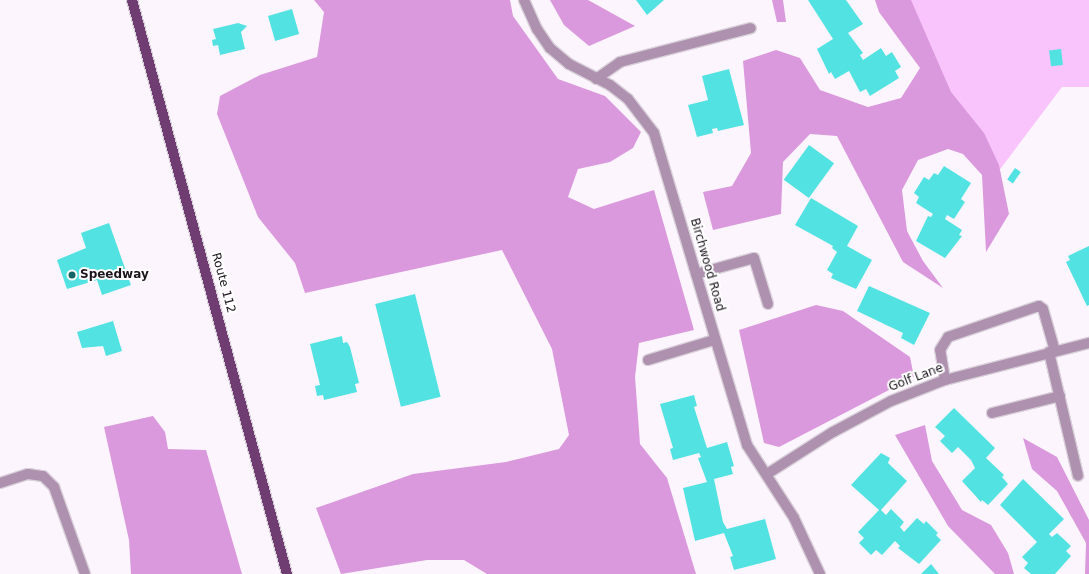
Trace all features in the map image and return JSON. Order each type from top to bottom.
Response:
[{"type":"main road","name":"Route 112","points":[[132,0],[287,574]]},
{"type":"street","name":"Birchwood Road","points":[[524,0],[537,29],[550,48],[569,64],[628,99],[654,133],[714,340],[747,445],[794,518],[817,573]]},
{"type":"street","points":[[596,79],[620,62],[751,28]]},
{"type":"street","points":[[696,274],[754,258],[768,304]]},
{"type":"street","points":[[945,380],[940,350],[948,337],[1039,306],[1043,309],[1060,396],[1078,476]]},
{"type":"street","points":[[648,360],[714,340]]},
{"type":"street","name":"Golf Lane","points":[[767,474],[833,432],[891,401],[945,380],[1052,351],[1089,343]]},
{"type":"street","points":[[992,412],[1060,396]]},
{"type":"street","points":[[0,483],[28,474],[43,476],[54,488],[85,574]]},
{"type":"shaded area","points":[[314,0],[510,0],[513,16],[558,79],[605,96],[641,132],[633,148],[610,162],[578,169],[568,197],[594,209],[654,190],[694,330],[639,343],[635,377],[640,444],[667,478],[696,574],[487,574],[464,560],[427,560],[341,574],[316,508],[413,474],[506,462],[559,449],[569,435],[552,349],[502,250],[305,293],[295,263],[258,217],[217,114],[220,96],[260,75],[317,57],[324,12]]},
{"type":"shaded area","points":[[550,0],[588,0],[635,26],[589,46],[564,25]]},
{"type":"shaded area","points":[[772,0],[783,0],[786,22],[777,22]]},
{"type":"shaded area","points":[[875,0],[911,0],[951,92],[984,133],[999,165],[1009,214],[986,252],[982,175],[963,154],[948,149],[918,160],[902,190],[907,231],[923,261],[943,288],[903,262],[837,136],[810,134],[783,162],[781,214],[713,230],[703,192],[732,186],[751,153],[743,61],[776,50],[800,58],[820,90],[868,107],[901,98],[920,68],[879,12]]},
{"type":"shaded area","points":[[893,0],[1089,0],[1089,87],[1062,87],[995,176]]},
{"type":"shaded area","points":[[816,305],[843,311],[910,357],[914,377],[779,447],[764,443],[739,330]]},
{"type":"shaded area","points":[[153,416],[165,432],[168,449],[206,450],[242,574],[131,574],[129,540],[104,427]]},
{"type":"shaded area","points":[[925,425],[932,461],[962,510],[991,525],[1008,553],[1014,574],[995,574],[948,526],[895,435]]},
{"type":"shaded area","points":[[1023,438],[1057,457],[1089,520],[1089,574],[1085,574],[1086,543],[1057,491],[1032,469]]},
{"type":"building","points":[[636,0],[664,0],[647,15]]},
{"type":"building","points":[[808,0],[846,0],[863,24],[848,33],[863,53],[860,55],[863,60],[881,48],[886,56],[892,52],[901,67],[895,71],[899,78],[870,96],[866,89],[860,92],[849,71],[835,79],[831,72],[829,74],[817,49],[833,39]]},
{"type":"building","points":[[292,9],[299,34],[275,41],[268,16]]},
{"type":"building","points":[[238,23],[247,26],[241,32],[245,49],[220,55],[218,45],[213,46],[212,40],[216,39],[213,29]]},
{"type":"building","points":[[1061,49],[1063,65],[1051,66],[1049,50]]},
{"type":"building","points":[[729,69],[744,125],[718,131],[717,128],[712,129],[713,133],[697,137],[688,105],[708,100],[702,76]]},
{"type":"building","points":[[809,145],[834,163],[809,198],[784,180]]},
{"type":"building","points":[[944,166],[971,183],[961,199],[965,202],[954,219],[947,215],[945,219],[962,230],[959,235],[962,236],[945,258],[916,241],[928,216],[931,217],[933,214],[916,203],[919,197],[914,193],[924,177],[929,180],[934,173],[938,175]]},
{"type":"building","points":[[1015,168],[1021,172],[1013,184],[1007,180]]},
{"type":"building","points":[[811,198],[858,226],[847,246],[872,260],[856,289],[831,278],[833,274],[827,270],[837,252],[832,248],[833,246],[795,225]]},
{"type":"building","points":[[109,223],[131,285],[102,295],[97,280],[67,289],[57,260],[86,248],[81,233]]},
{"type":"building","points":[[1089,246],[1089,305],[1087,306],[1066,262],[1070,260],[1068,256]]},
{"type":"building","points":[[869,286],[930,313],[914,345],[901,338],[903,333],[857,311]]},
{"type":"building","points":[[415,294],[441,397],[401,407],[375,304]]},
{"type":"building","points":[[113,321],[122,351],[106,356],[103,346],[82,348],[77,332]]},
{"type":"building","points":[[342,336],[343,343],[347,342],[350,347],[359,383],[355,384],[357,392],[324,400],[323,395],[317,396],[315,386],[320,385],[310,344]]},
{"type":"building","points":[[694,395],[697,406],[694,407],[707,448],[727,442],[734,466],[731,467],[733,474],[714,479],[723,522],[727,529],[765,519],[776,559],[734,570],[730,557],[733,556],[724,533],[695,541],[683,488],[707,482],[698,458],[701,457],[699,453],[673,460],[670,449],[673,448],[660,404]]},
{"type":"building","points":[[954,408],[995,448],[986,458],[1004,475],[1002,477],[1008,484],[988,505],[982,500],[981,502],[962,481],[975,468],[971,460],[958,447],[952,453],[940,441],[945,436],[935,427]]},
{"type":"building","points":[[881,453],[890,458],[888,463],[907,481],[881,510],[886,515],[891,509],[904,522],[900,527],[904,532],[917,518],[924,524],[926,521],[938,533],[936,535],[941,540],[919,564],[898,548],[900,546],[895,541],[882,555],[876,550],[871,555],[859,543],[864,538],[858,532],[879,510],[851,485]]},
{"type":"building","points":[[1023,479],[1064,519],[1049,534],[1052,537],[1057,533],[1071,546],[1066,551],[1071,556],[1055,574],[1031,574],[1024,568],[1028,563],[1022,557],[1037,542],[1000,505]]},
{"type":"building","points":[[931,564],[939,574],[921,574]]},
{"type":"place","name":"Speedway","points":[[72,275]]}]
